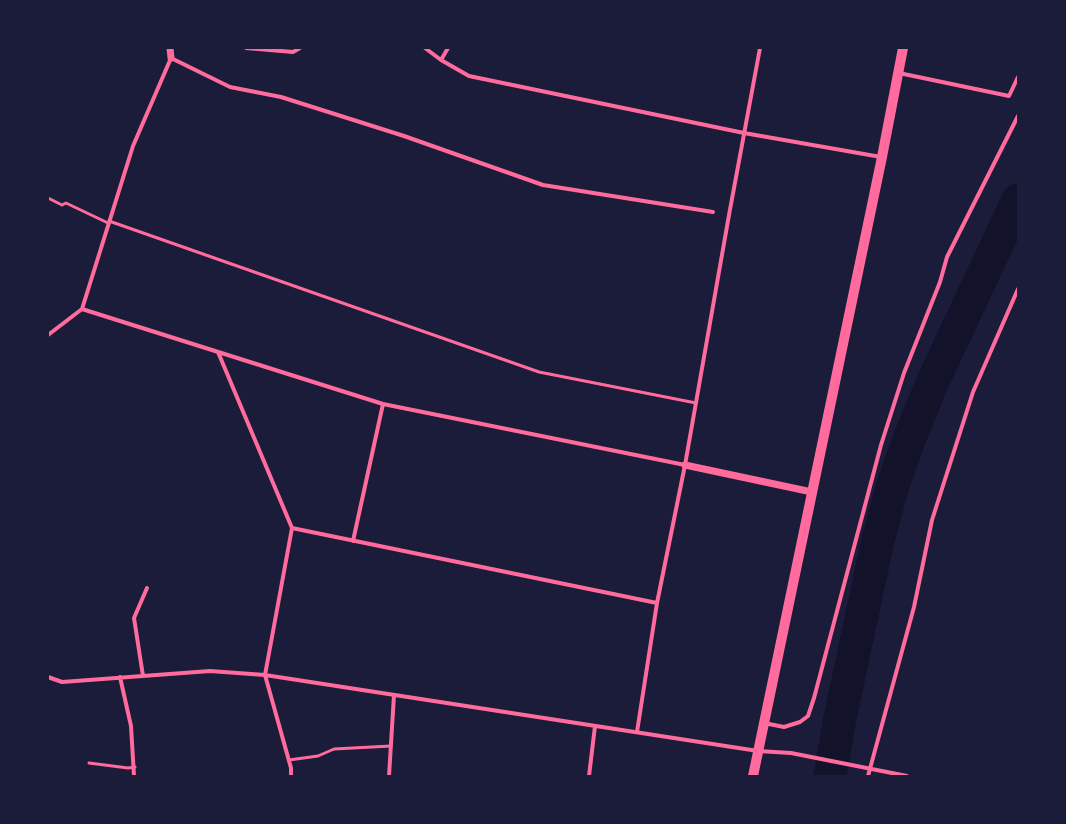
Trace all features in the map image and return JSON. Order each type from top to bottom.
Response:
[{"type":"main road","points":[[753,776],[882,157],[903,48]]},
{"type":"street","points":[[48,335],[82,309],[133,146],[171,58],[170,48]]},
{"type":"street","points":[[246,48],[293,52],[300,48]]},
{"type":"street","points":[[424,48],[469,76],[744,133],[882,157]]},
{"type":"street","points":[[442,60],[448,48]]},
{"type":"street","points":[[637,732],[657,603],[685,465],[760,48]]},
{"type":"street","points":[[171,58],[230,87],[281,97],[404,136],[543,185],[713,212]]},
{"type":"street","points":[[898,73],[1009,96],[1018,77]]},
{"type":"street","points":[[764,724],[784,727],[800,722],[808,716],[881,445],[904,373],[940,282],[947,257],[1018,116]]},
{"type":"street","points":[[868,776],[914,607],[932,520],[973,392],[1018,289]]},
{"type":"street","points":[[82,309],[383,404],[812,492]]},
{"type":"street","points":[[218,352],[292,528],[265,675],[289,760],[291,776]]},
{"type":"street","points":[[353,541],[383,404]]},
{"type":"street","points":[[292,528],[657,603]]},
{"type":"street","points":[[143,676],[134,618],[146,588]]},
{"type":"street","points":[[48,677],[62,682],[210,671],[265,675],[758,751],[790,754],[907,776]]},
{"type":"street","points":[[120,677],[131,726],[135,767],[134,776]]},
{"type":"street","points":[[388,776],[394,695]]},
{"type":"street","points":[[589,776],[595,726]]},
{"type":"lane","points":[[48,198],[62,204],[66,203],[108,222],[539,372],[696,403]]},
{"type":"lane","points":[[289,760],[318,756],[334,749],[390,746]]},
{"type":"lane","points":[[89,763],[128,768],[135,767]]},
{"type":"waterway","points":[[830,776],[840,718],[878,540],[893,485],[910,437],[933,381],[1018,200]]}]
